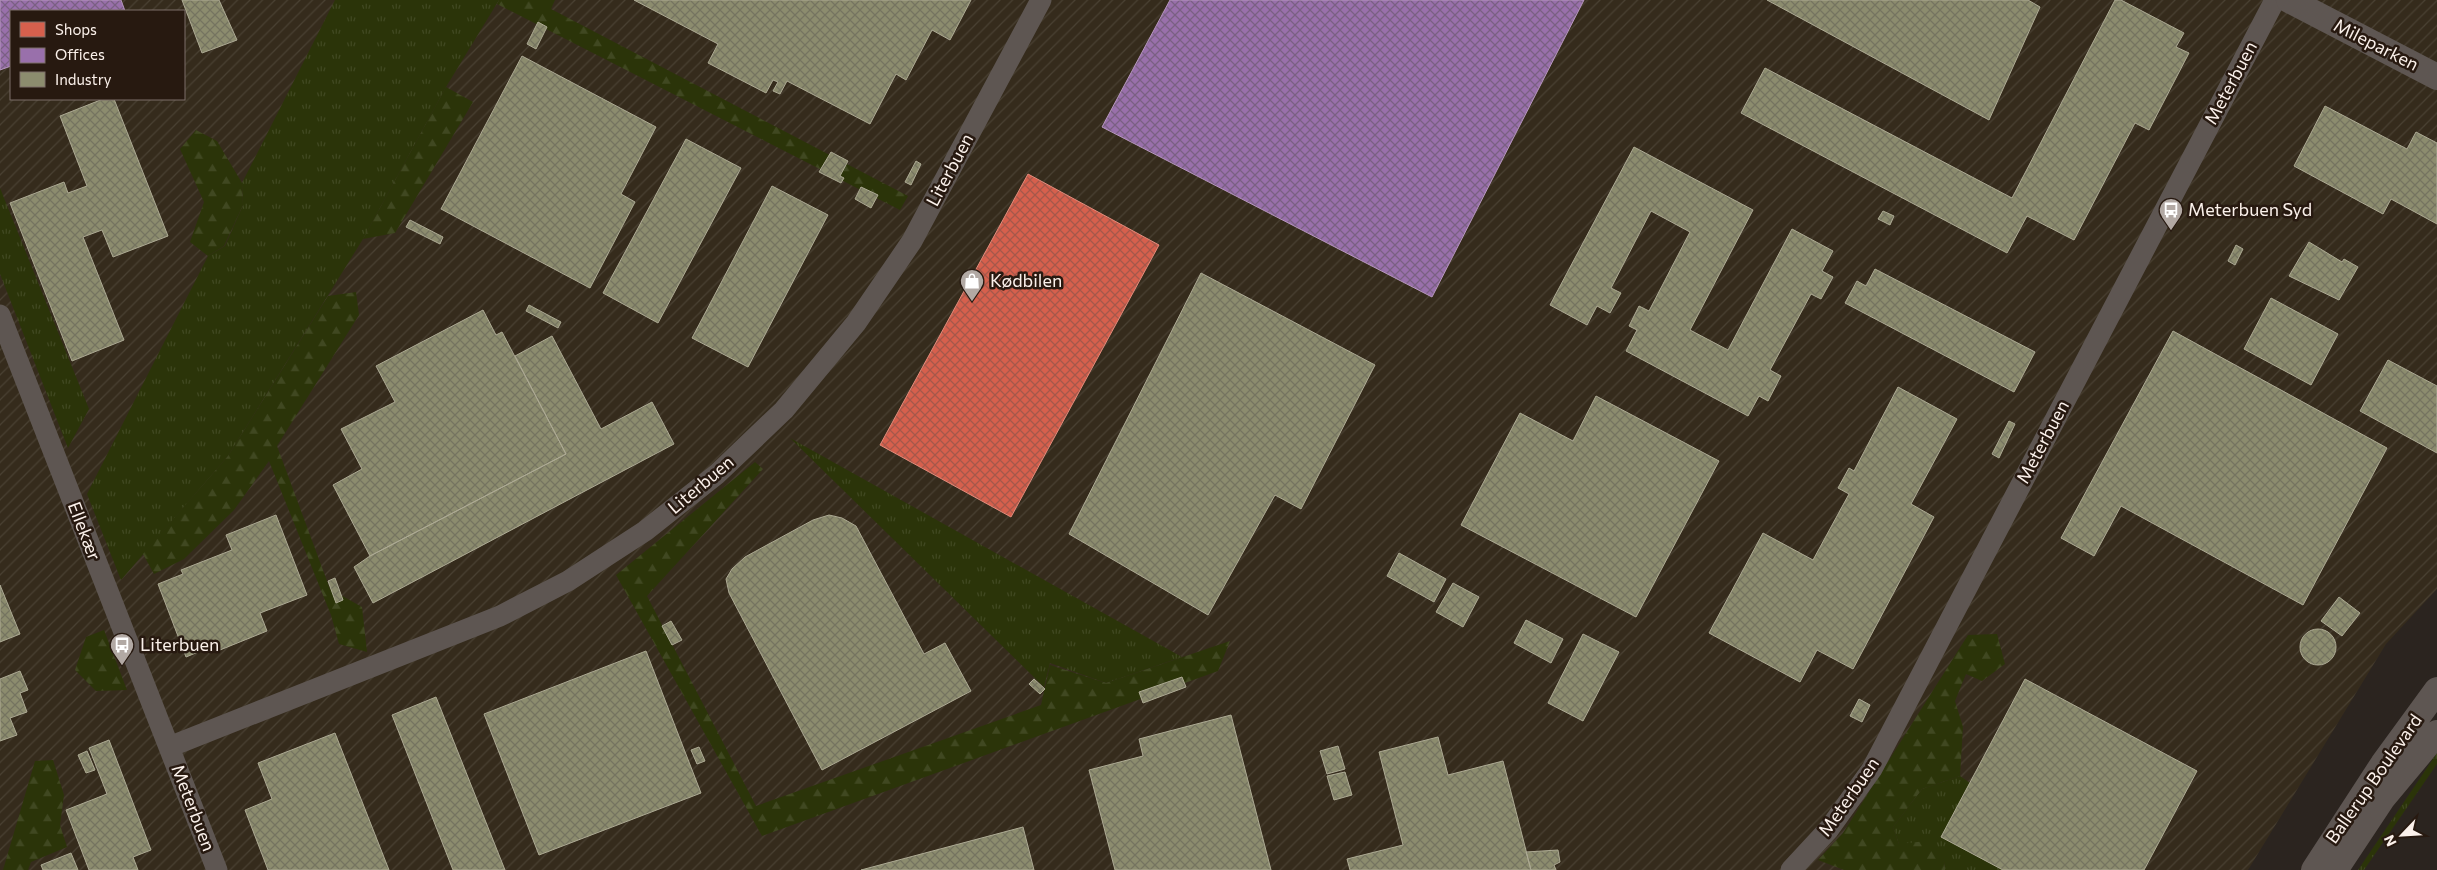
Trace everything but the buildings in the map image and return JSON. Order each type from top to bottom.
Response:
[{"type":"street","name":"Literbuen","points":[[169,747],[500,616],[568,581],[646,531],[717,474],[784,410],[856,323],[912,241],[1041,0]]},
{"type":"street","name":"Meterbuen","points":[[1790,870],[1829,829],[1872,769],[2275,0]]},
{"type":"street","name":"Mileparken","points":[[2289,0],[2437,77]]},
{"type":"street","name":"Ellekær","points":[[0,315],[169,747]]},
{"type":"street","name":"Ballerup Boulevard","points":[[2314,870],[2382,764],[2437,690]]},
{"type":"street","name":"Ballerup Boulevard","points":[[2335,870],[2382,799],[2437,732]]},
{"type":"street","name":"Meterbuen","points":[[169,747],[217,870]]},
{"type":"shaded area","points":[[0,0],[2437,0],[2437,589],[2386,644],[2248,870],[0,870]]},
{"type":"green space","points":[[335,0],[499,0],[446,87],[363,239],[228,456],[121,580],[87,494],[208,256],[225,246],[243,205],[242,183]]},
{"type":"green space","points":[[499,0],[555,0],[551,9],[908,196],[900,210],[497,4]]},
{"type":"green space","points":[[446,87],[473,102],[395,233],[363,239]]},
{"type":"green space","points":[[196,130],[217,141],[242,183],[243,205],[224,246],[208,256],[190,242],[204,202],[180,149]]},
{"type":"green space","points":[[0,188],[89,409],[68,448],[0,274]]},
{"type":"green space","points":[[356,292],[359,315],[277,446],[330,589],[362,607],[367,652],[339,644],[331,615],[269,461],[234,510],[184,559],[154,574],[143,554],[228,456],[328,296]]},
{"type":"green space","points":[[790,438],[1182,657],[1106,683],[1050,663],[1044,687]]},
{"type":"green space","points":[[755,462],[763,469],[647,596],[756,806],[1041,705],[1050,665],[1106,683],[1230,641],[1218,671],[762,836],[616,575]]},
{"type":"green space","points":[[104,630],[127,690],[96,691],[75,670],[86,637]]},
{"type":"green space","points":[[1997,634],[2005,664],[1982,681],[1966,674],[1955,701],[1963,727],[1960,776],[1922,789],[1893,827],[1899,844],[1927,841],[1944,862],[1945,870],[1844,870],[1818,860],[1843,833],[1968,635]]},
{"type":"green space","points":[[2437,753],[2437,764],[2364,870],[2358,870]]},
{"type":"green space","points":[[53,760],[64,795],[60,825],[67,847],[31,862],[28,870],[3,870],[35,761]]},
{"type":"green space","points":[[1960,776],[1970,783],[1941,837],[2003,870],[1945,870],[1944,862],[1899,844],[1893,827],[1922,789]]},
{"type":"place","name":"Meterbuen Syd","points":[[2171,231]]},
{"type":"place","name":"Kødbilen","points":[[972,302]]},
{"type":"place","name":"Literbuen","points":[[122,666]]}]
